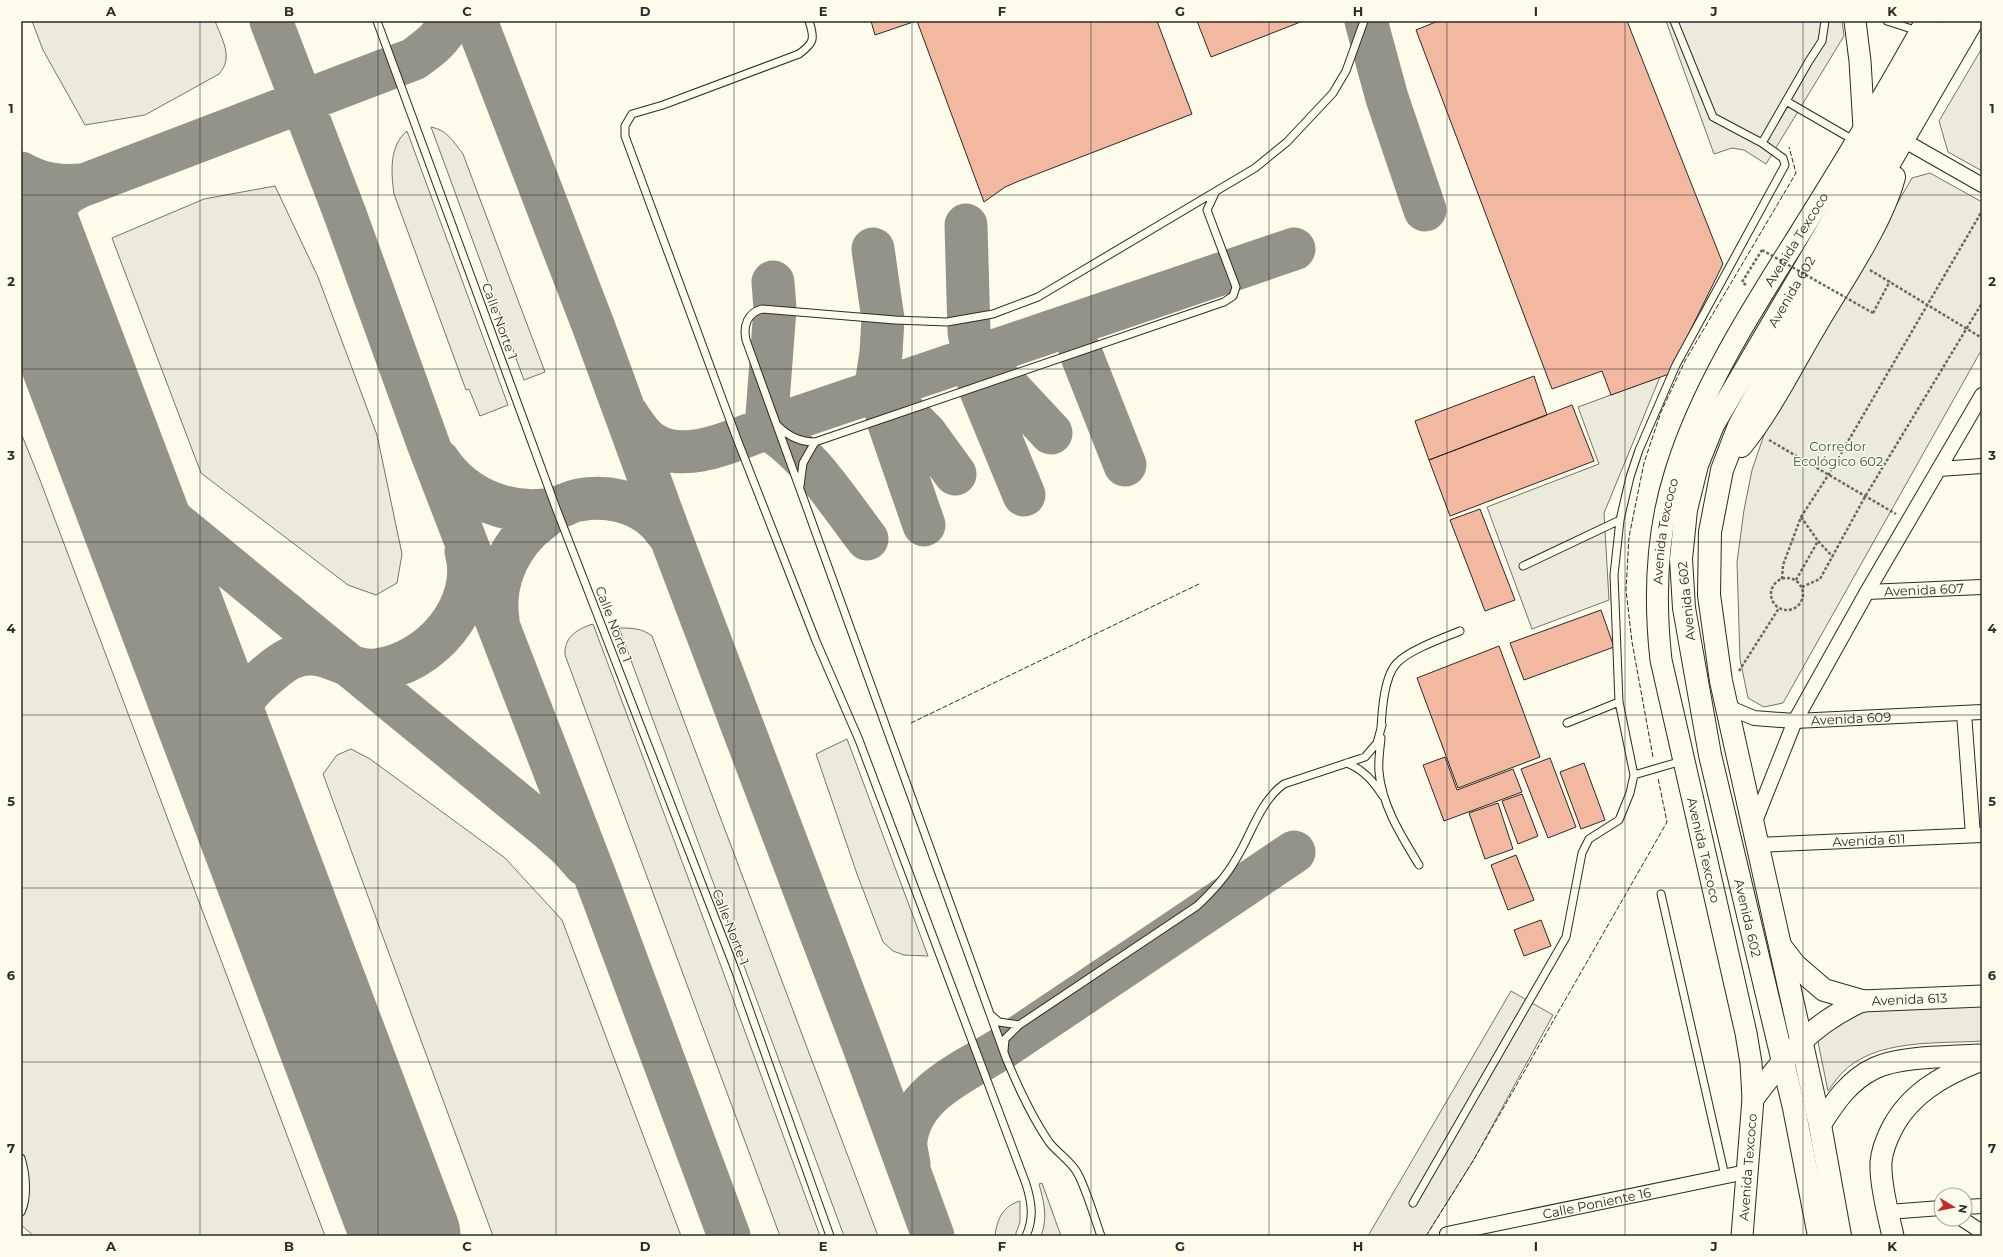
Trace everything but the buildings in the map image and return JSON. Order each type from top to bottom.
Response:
[{"type":"main road","points":[[1855,21],[1860,61],[1860,135]]},
{"type":"main road","name":"Avenida Texcoco","points":[[1742,1236],[1752,1099],[1751,1064],[1746,1033],[1661,660],[1657,606],[1658,566],[1661,535],[1674,474],[1696,416],[1760,297],[1860,135],[1943,31]]},
{"type":"main road","name":"Avenida 602","points":[[1722,470],[1753,430],[1878,218],[1893,180],[1903,140],[1943,31]]},
{"type":"main road","name":"Avenida 602","points":[[1819,1236],[1783,1059],[1710,755],[1686,622],[1681,583],[1681,559],[1686,510],[1697,464],[1713,425],[1943,31]]},
{"type":"main road","name":"Avenida 602","points":[[1840,1236],[1820,1126],[1754,837],[1716,656],[1708,574],[1710,532],[1722,470],[1739,426],[1903,140]]},
{"type":"main road","points":[[1778,944],[1795,965],[1824,990],[1862,1001]]},
{"type":"main road","name":"Avenida 613","points":[[1783,1059],[1800,1041],[1830,1018],[1862,1001],[1982,996]]},
{"type":"main road","points":[[1820,1126],[1835,1101],[1846,1089],[1874,1068],[1898,1061],[1982,1055]]},
{"type":"main road","name":"Avenida Texcoco","points":[[1752,1099],[1783,1059]]},
{"type":"main road","points":[[1893,1236],[1881,1169],[1886,1142],[1897,1118],[1913,1098],[1923,1090],[1942,1078],[1982,1060]]},
{"type":"street","points":[[1903,140],[1982,185]]},
{"type":"street","points":[[1754,837],[1795,721],[1867,592],[1982,396]]},
{"type":"street","points":[[1939,469],[1982,466]]},
{"type":"street","name":"Avenida 607","points":[[1867,592],[1982,587]]},
{"type":"street","name":"Avenida 609","points":[[1724,699],[1735,710],[1754,718],[1795,721],[1982,712]]},
{"type":"street","points":[[1964,713],[1977,835]]},
{"type":"street","name":"Avenida 611","points":[[1754,837],[1977,835]]},
{"type":"street","name":"Calle Poniente 16","points":[[1447,1234],[1746,1172]]},
{"type":"street","points":[[1888,1212],[1933,1209]]},
{"type":"street","points":[[1973,1226],[1982,1232]]},
{"type":"lane","name":"Calle Norte 1","points":[[377,21],[553,500],[736,972],[830,1236]]},
{"type":"lane","points":[[809,21],[812,40],[809,46],[799,54],[663,105],[632,114],[624,126],[625,136],[738,439],[816,641],[858,740],[1024,1177],[1032,1208],[1032,1219],[1026,1236]]},
{"type":"lane","points":[[1101,1236],[1079,1175],[1050,1143],[1038,1124],[1023,1097],[1006,1058],[746,340],[745,329],[748,318],[756,310],[775,309],[895,320],[940,322],[960,321],[993,314],[1038,298],[1254,168],[1287,142],[1333,93],[1346,71],[1364,21]]},
{"type":"lane","points":[[1412,1203],[1566,937],[1582,853],[1589,839],[1619,820],[1630,793],[1634,775],[1619,702],[1614,575],[1620,520],[1630,477],[1639,450],[1676,365],[1785,165],[1783,158],[1762,143],[1713,117],[1674,21]]},
{"type":"lane","points":[[1762,143],[1822,41],[1824,21]]},
{"type":"lane","points":[[1888,21],[1943,31]]},
{"type":"lane","points":[[1786,101],[1860,135]]},
{"type":"lane","points":[[777,425],[786,434],[796,439],[815,442],[1224,302],[1233,296],[1236,287],[1207,210],[1217,191]]},
{"type":"lane","points":[[1189,207],[1207,210]]},
{"type":"lane","points":[[800,488],[803,463],[815,442]]},
{"type":"lane","points":[[1523,566],[1620,520]]},
{"type":"lane","points":[[1419,865],[1403,839],[1386,801],[1379,773],[1386,691],[1391,671],[1396,663],[1406,656],[1460,630]]},
{"type":"lane","points":[[1567,723],[1619,702]]},
{"type":"lane","points":[[1006,1058],[1004,1047],[1005,1039],[1018,1025],[1197,906],[1216,888],[1230,869],[1267,802],[1278,789],[1284,784],[1365,757],[1374,748],[1382,725]]},
{"type":"lane","points":[[1634,775],[1683,760]]},
{"type":"lane","points":[[1347,764],[1362,770],[1369,777],[1386,801]]},
{"type":"lane","points":[[1661,894],[1725,1176]]},
{"type":"lane","points":[[989,1014],[999,1022],[1018,1025]]},
{"type":"lane","points":[[21,1158],[24,1167],[25,1204],[21,1212]]},
{"type":"path","points":[[1782,579],[1785,559],[1801,517],[1829,474],[1982,211]]},
{"type":"path","points":[[1742,282],[1762,250],[1873,313],[1890,281],[1982,338]]},
{"type":"path","points":[[1802,588],[1820,579],[1866,496],[1982,303]]},
{"type":"path","points":[[1753,430],[1908,521]]},
{"type":"path","points":[[1801,517],[1818,541],[1833,557]]},
{"type":"path","points":[[1796,580],[1818,541]]},
{"type":"path","points":[[1788,578],[1796,580],[1802,588],[1803,595],[1798,606],[1787,610],[1779,608],[1774,603],[1771,596],[1775,583],[1782,579],[1788,578]]},
{"type":"path","points":[[1724,699],[1779,608]]},
{"type":"green space","points":[[32,21],[215,21],[225,48],[226,61],[219,74],[145,115],[85,125],[43,50]]},
{"type":"green space","points":[[1982,48],[1982,171],[1948,152],[1939,121]]},
{"type":"green space","points":[[431,127],[437,128],[446,133],[463,154],[545,372],[524,380]]},
{"type":"green space","points":[[407,131],[508,405],[480,416],[469,389],[466,390],[394,194],[392,168],[394,152],[401,137]]},
{"type":"green space","name":"Corredor Ecológico 602","points":[[1930,173],[1982,202],[1982,349],[1783,703],[1764,707],[1748,698],[1740,659],[1737,562],[1744,510],[1752,470],[1766,429],[1912,178]]},
{"type":"green space","points":[[275,186],[318,277],[377,435],[402,554],[397,583],[376,595],[348,585],[201,473],[112,238],[204,199]]},
{"type":"green space","points":[[21,433],[325,1236],[34,1236],[21,1225]]},
{"type":"green space","points":[[593,624],[820,1236],[780,1236],[565,655],[565,649],[569,639],[577,631]]},
{"type":"green space","points":[[619,628],[632,628],[648,633],[652,636],[878,1236],[844,1236]]},
{"type":"green space","points":[[847,739],[928,956],[904,955],[893,951],[883,942],[857,874],[816,754]]},
{"type":"green space","points":[[351,749],[370,759],[505,858],[562,920],[681,1236],[493,1236],[323,774],[337,755]]},
{"type":"green space","points":[[1982,1005],[1982,1041],[1907,1045],[1871,1054],[1855,1062],[1841,1074],[1828,1091],[1817,1037],[1860,1011]]},
{"type":"green space","points":[[1042,1183],[1061,1236],[1041,1236],[1045,1216],[1044,1204],[1039,1184]]},
{"type":"green space","points":[[1020,1201],[1020,1222],[1015,1236],[995,1236],[997,1224],[1002,1214],[1009,1206]]},
{"type":"shaded area","points":[[1666,21],[1842,21],[1844,36],[1766,164],[1744,150],[1732,148],[1714,154]]},
{"type":"shaded area","points":[[1660,377],[1604,513],[1609,600],[1532,629],[1487,507],[1599,464],[1578,407]]},
{"type":"shaded area","points":[[1511,991],[1553,1015],[1473,1161],[1426,1236],[1368,1236]]},
{"type":"taxiway","points":[[271,21],[345,214],[429,446],[600,889],[729,1236]]},
{"type":"taxiway","points":[[21,209],[414,59],[439,38],[450,21]]},
{"type":"taxiway","points":[[476,21],[593,325],[671,538],[864,1047],[933,1236]]},
{"type":"taxiway","points":[[1366,21],[1387,98],[1425,210]]},
{"type":"taxiway","points":[[21,173],[36,180],[50,184],[65,186],[81,185]]},
{"type":"taxiway","points":[[57,312],[47,278],[44,260],[43,243],[45,227],[51,212],[61,198],[78,187]]},
{"type":"taxiway","points":[[966,225],[969,332],[974,358]]},
{"type":"taxiway","points":[[873,249],[883,319],[881,353],[875,392]]},
{"type":"taxiway","points":[[627,414],[643,436],[650,442],[663,449],[677,452],[708,448],[740,439],[767,428],[1294,249]]},
{"type":"taxiway","points":[[766,428],[775,309],[773,282]]},
{"type":"taxiway","points":[[1080,351],[1125,465]]},
{"type":"taxiway","points":[[971,359],[1009,388],[1051,433]]},
{"type":"taxiway","points":[[979,386],[1024,495]]},
{"type":"taxiway","points":[[881,389],[926,434],[955,474]]},
{"type":"taxiway","points":[[887,418],[924,525]]},
{"type":"taxiway","points":[[767,428],[782,439],[809,464],[867,539]]},
{"type":"taxiway","points":[[109,448],[129,480],[144,497],[551,831],[570,848],[585,865]]},
{"type":"taxiway","points":[[439,461],[449,474],[462,486],[475,495],[506,508],[539,510],[556,508],[576,501],[599,498],[610,499],[629,504],[647,513],[659,523],[671,538]]},
{"type":"taxiway","points":[[498,620],[497,595],[499,583],[507,560],[529,530],[556,508]]},
{"type":"taxiway","points":[[233,776],[229,744],[230,730],[240,705],[259,682],[291,658],[307,654],[329,657],[351,666],[367,670],[376,670],[396,665],[415,657],[432,644],[447,629],[458,611],[466,592],[469,572],[466,551]]},
{"type":"taxiway","points":[[909,1164],[906,1140],[910,1123],[919,1108],[930,1095],[944,1084],[1004,1047],[1294,852]]},
{"type":"runway","points":[[21,217],[406,1236]]},
{"type":"fence","points":[[1653,757],[1632,642],[1626,590],[1629,537],[1644,463],[1661,412],[1685,361],[1796,173],[1789,147]]},
{"type":"fence","points":[[911,723],[1199,584]]},
{"type":"fence","points":[[1426,1236],[1473,1161],[1667,822],[1658,778]]}]
